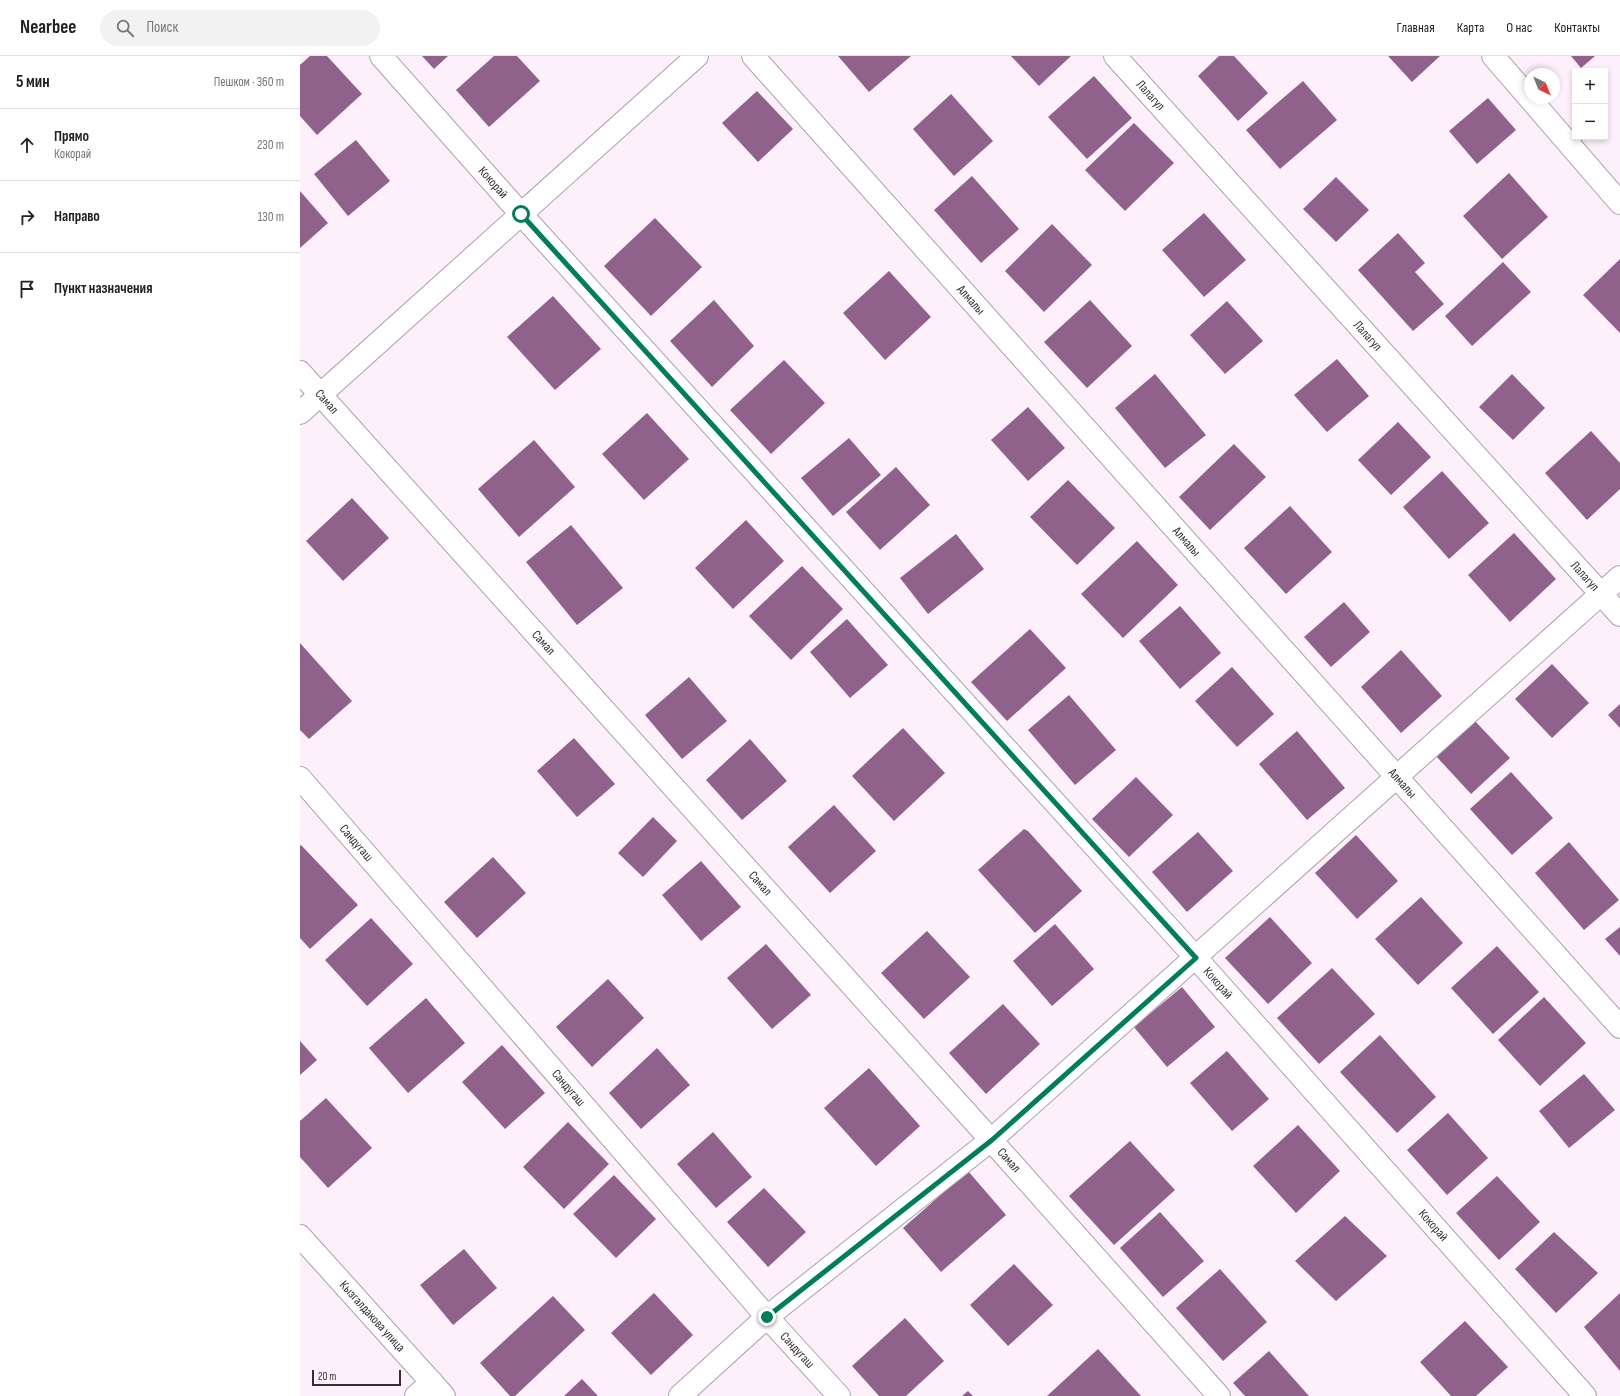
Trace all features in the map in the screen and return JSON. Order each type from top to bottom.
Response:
[{"type":"street","name":"Кокорай","points":[[381,56],[521,214],[1196,958],[1585,1396]]},
{"type":"street","points":[[300,413],[697,56]]},
{"type":"street","name":"Алмалы","points":[[753,56],[1620,1027]]},
{"type":"street","name":"Лалагул","points":[[1115,56],[1620,615]]},
{"type":"street","points":[[1493,56],[1620,203]]},
{"type":"street","name":"Самал","points":[[300,372],[992,1140],[1219,1396]]},
{"type":"street","points":[[680,1396],[767,1317],[992,1140],[1620,577]]},
{"type":"street","name":"Сандугаш","points":[[300,778],[767,1317],[839,1396]]},
{"type":"street","name":"Кызгалдакова улица","points":[[300,1236],[438,1389]]},
{"type":"street","points":[[416,1396],[438,1389]]},
{"type":"building","points":[[310,56],[327,56],[362,94],[317,135],[300,116],[300,65]]},
{"type":"building","points":[[422,56],[448,56],[434,69]]},
{"type":"building","points":[[494,56],[517,56],[540,81],[489,127],[456,90]]},
{"type":"building","points":[[838,56],[911,56],[869,92]]},
{"type":"building","points":[[1011,56],[1071,56],[1039,86]]},
{"type":"building","points":[[1219,56],[1234,56],[1268,93],[1238,121],[1198,76]]},
{"type":"building","points":[[1388,56],[1440,56],[1412,82]]},
{"type":"building","points":[[1571,56],[1595,56],[1581,68]]},
{"type":"building","points":[[1094,76],[1132,118],[1087,159],[1048,117]]},
{"type":"building","points":[[1303,81],[1337,120],[1280,169],[1246,130]]},
{"type":"building","points":[[757,91],[793,129],[758,162],[722,123]]},
{"type":"building","points":[[951,94],[993,141],[954,176],[913,129]]},
{"type":"building","points":[[1488,98],[1516,130],[1477,164],[1449,131]]},
{"type":"building","points":[[1134,123],[1174,163],[1125,211],[1085,170]]},
{"type":"building","points":[[356,140],[390,181],[348,216],[314,174]]},
{"type":"building","points":[[1509,173],[1548,217],[1502,259],[1463,216]]},
{"type":"building","points":[[972,176],[1019,229],[981,263],[934,210]]},
{"type":"building","points":[[1336,177],[1369,210],[1336,242],[1303,209]]},
{"type":"building","points":[[300,191],[328,223],[300,248]]},
{"type":"building","points":[[1204,213],[1246,260],[1204,297],[1162,250]]},
{"type":"building","points":[[655,218],[702,267],[651,316],[604,266]]},
{"type":"building","points":[[1052,224],[1092,265],[1044,312],[1005,271]]},
{"type":"building","points":[[1398,233],[1425,263],[1415,272],[1444,304],[1413,331],[1358,270]]},
{"type":"building","points":[[1620,259],[1620,333],[1583,295]]},
{"type":"building","points":[[1503,262],[1531,292],[1472,346],[1445,316]]},
{"type":"building","points":[[889,271],[931,317],[885,360],[843,313]]},
{"type":"building","points":[[553,296],[601,349],[555,390],[507,337]]},
{"type":"building","points":[[714,300],[754,346],[712,387],[670,341]]},
{"type":"building","points":[[1090,300],[1132,346],[1087,388],[1044,342]]},
{"type":"building","points":[[1227,301],[1263,341],[1225,374],[1190,335]]},
{"type":"building","points":[[1337,359],[1369,396],[1327,432],[1294,395]]},
{"type":"building","points":[[784,360],[825,403],[771,454],[730,410]]},
{"type":"building","points":[[1155,374],[1206,435],[1165,468],[1115,408]]},
{"type":"building","points":[[1512,374],[1545,408],[1513,440],[1479,407]]},
{"type":"building","points":[[1028,407],[1065,448],[1028,481],[991,440]]},
{"type":"building","points":[[647,413],[689,459],[644,500],[602,454]]},
{"type":"building","points":[[1398,422],[1431,457],[1391,495],[1358,460]]},
{"type":"building","points":[[1591,431],[1620,463],[1620,489],[1587,520],[1545,473]]},
{"type":"building","points":[[849,438],[881,475],[833,516],[801,478]]},
{"type":"building","points":[[534,440],[575,487],[519,537],[478,489]]},
{"type":"building","points":[[1234,444],[1266,477],[1210,530],[1179,497]]},
{"type":"building","points":[[896,467],[930,505],[880,550],[846,512]]},
{"type":"building","points":[[1442,471],[1489,523],[1449,559],[1403,507]]},
{"type":"building","points":[[1068,480],[1115,528],[1077,565],[1030,517]]},
{"type":"building","points":[[352,498],[389,538],[343,581],[306,541]]},
{"type":"building","points":[[1290,506],[1332,552],[1286,594],[1244,548]]},
{"type":"building","points":[[746,520],[784,561],[733,609],[695,568]]},
{"type":"building","points":[[571,525],[623,588],[577,625],[526,562]]},
{"type":"building","points":[[1514,533],[1556,579],[1510,622],[1468,575]]},
{"type":"building","points":[[956,534],[984,569],[928,614],[900,578]]},
{"type":"building","points":[[1137,541],[1178,585],[1123,638],[1081,594]]},
{"type":"building","points":[[802,566],[843,609],[791,660],[749,616]]},
{"type":"building","points":[[1344,602],[1370,632],[1331,667],[1304,637]]},
{"type":"building","points":[[1180,606],[1221,653],[1180,689],[1139,641]]},
{"type":"building","points":[[847,619],[888,665],[850,698],[810,652]]},
{"type":"building","points":[[1030,629],[1066,668],[1007,721],[971,682]]},
{"type":"building","points":[[300,643],[352,701],[309,739],[300,730]]},
{"type":"building","points":[[1401,650],[1442,696],[1401,733],[1361,687]]},
{"type":"building","points":[[1552,664],[1589,703],[1552,738],[1515,699]]},
{"type":"building","points":[[1232,667],[1274,714],[1237,747],[1195,701]]},
{"type":"building","points":[[689,677],[727,721],[682,759],[645,715]]},
{"type":"building","points":[[1069,695],[1116,750],[1075,785],[1028,730]]},
{"type":"building","points":[[1620,704],[1620,728],[1608,715]]},
{"type":"building","points":[[1473,719],[1510,758],[1471,794],[1435,755]]},
{"type":"building","points":[[903,728],[945,773],[894,821],[852,776]]},
{"type":"building","points":[[1297,731],[1345,788],[1307,820],[1259,764]]},
{"type":"building","points":[[574,738],[615,784],[577,817],[537,771]]},
{"type":"building","points":[[750,739],[787,781],[742,820],[706,780]]},
{"type":"building","points":[[1511,772],[1553,818],[1512,855],[1470,809]]},
{"type":"building","points":[[1136,777],[1173,815],[1129,857],[1092,819]]},
{"type":"building","points":[[834,805],[876,851],[830,893],[788,847]]},
{"type":"building","points":[[653,817],[677,841],[643,877],[618,853]]},
{"type":"building","points":[[1024,829],[1028,831],[1082,891],[1035,933],[978,870]]},
{"type":"building","points":[[1198,832],[1233,871],[1187,912],[1152,872]]},
{"type":"building","points":[[1356,835],[1398,881],[1357,919],[1315,873]]},
{"type":"building","points":[[1569,842],[1619,900],[1584,930],[1535,873]]},
{"type":"building","points":[[301,845],[358,905],[310,949],[300,938]]},
{"type":"building","points":[[493,857],[526,893],[477,938],[444,902]]},
{"type":"building","points":[[701,861],[741,907],[701,941],[662,895]]},
{"type":"building","points":[[1421,897],[1463,943],[1418,985],[1375,939]]},
{"type":"building","points":[[1270,917],[1312,963],[1268,1004],[1225,958]]},
{"type":"building","points":[[371,918],[413,964],[367,1006],[325,960]]},
{"type":"building","points":[[1055,924],[1094,969],[1052,1006],[1013,961]]},
{"type":"building","points":[[1620,927],[1620,956],[1605,939]]},
{"type":"building","points":[[927,931],[970,977],[924,1019],[881,973]]},
{"type":"building","points":[[766,944],[811,995],[772,1029],[727,978]]},
{"type":"building","points":[[1497,946],[1539,992],[1493,1034],[1451,988]]},
{"type":"building","points":[[1332,968],[1375,1014],[1319,1064],[1277,1018]]},
{"type":"building","points":[[608,979],[644,1018],[592,1067],[556,1027]]},
{"type":"building","points":[[1182,987],[1215,1027],[1167,1067],[1134,1027]]},
{"type":"building","points":[[1544,997],[1586,1043],[1540,1086],[1498,1040]]},
{"type":"building","points":[[426,998],[465,1043],[408,1093],[369,1048]]},
{"type":"building","points":[[1003,1004],[1040,1044],[986,1094],[949,1053]]},
{"type":"building","points":[[1380,1035],[1436,1097],[1397,1133],[1340,1072]]},
{"type":"building","points":[[300,1041],[317,1060],[300,1075]]},
{"type":"building","points":[[502,1045],[545,1093],[505,1129],[462,1082]]},
{"type":"building","points":[[657,1048],[690,1085],[641,1129],[609,1093]]},
{"type":"building","points":[[1227,1051],[1269,1099],[1232,1131],[1190,1083]]},
{"type":"building","points":[[869,1068],[920,1126],[876,1166],[824,1108]]},
{"type":"building","points":[[1584,1074],[1615,1110],[1569,1148],[1539,1111]]},
{"type":"building","points":[[326,1098],[372,1148],[328,1188],[300,1157],[300,1121]]},
{"type":"building","points":[[1448,1113],[1488,1158],[1447,1195],[1407,1150]]},
{"type":"building","points":[[568,1122],[609,1164],[564,1209],[523,1167]]},
{"type":"building","points":[[1298,1125],[1340,1171],[1296,1213],[1253,1166]]},
{"type":"building","points":[[713,1132],[752,1177],[716,1208],[677,1164]]},
{"type":"building","points":[[1130,1141],[1175,1190],[1114,1245],[1069,1196]]},
{"type":"building","points":[[968,1171],[1006,1215],[941,1272],[903,1228]]},
{"type":"building","points":[[614,1175],[656,1219],[616,1258],[573,1214]]},
{"type":"building","points":[[1497,1176],[1540,1222],[1499,1260],[1456,1213]]},
{"type":"building","points":[[764,1188],[806,1232],[768,1267],[727,1222]]},
{"type":"building","points":[[1160,1212],[1204,1261],[1163,1297],[1120,1248]]},
{"type":"building","points":[[1345,1216],[1387,1256],[1336,1301],[1295,1261]]},
{"type":"building","points":[[1554,1232],[1598,1273],[1556,1313],[1515,1269]]},
{"type":"building","points":[[464,1249],[497,1288],[453,1325],[420,1285]]},
{"type":"building","points":[[1014,1264],[1053,1305],[1008,1346],[970,1305]]},
{"type":"building","points":[[1220,1269],[1267,1322],[1223,1361],[1176,1308]]},
{"type":"building","points":[[654,1293],[693,1335],[651,1375],[611,1333]]},
{"type":"building","points":[[1620,1293],[1620,1371],[1584,1327]]},
{"type":"building","points":[[553,1296],[585,1330],[515,1396],[510,1396],[480,1363]]},
{"type":"building","points":[[905,1318],[944,1361],[906,1396],[879,1396],[852,1366]]},
{"type":"building","points":[[1465,1321],[1508,1367],[1476,1396],[1451,1396],[1420,1362]]},
{"type":"building","points":[[1098,1349],[1141,1396],[1047,1396]]},
{"type":"building","points":[[1269,1351],[1309,1396],[1245,1396],[1233,1383]]},
{"type":"building","points":[[582,1379],[598,1396],[564,1396]]},
{"type":"building","points":[[968,1391],[973,1396],[962,1396]]},
{"type":"route","points":[[521,214],[1196,958],[992,1140],[767,1317]]}]
